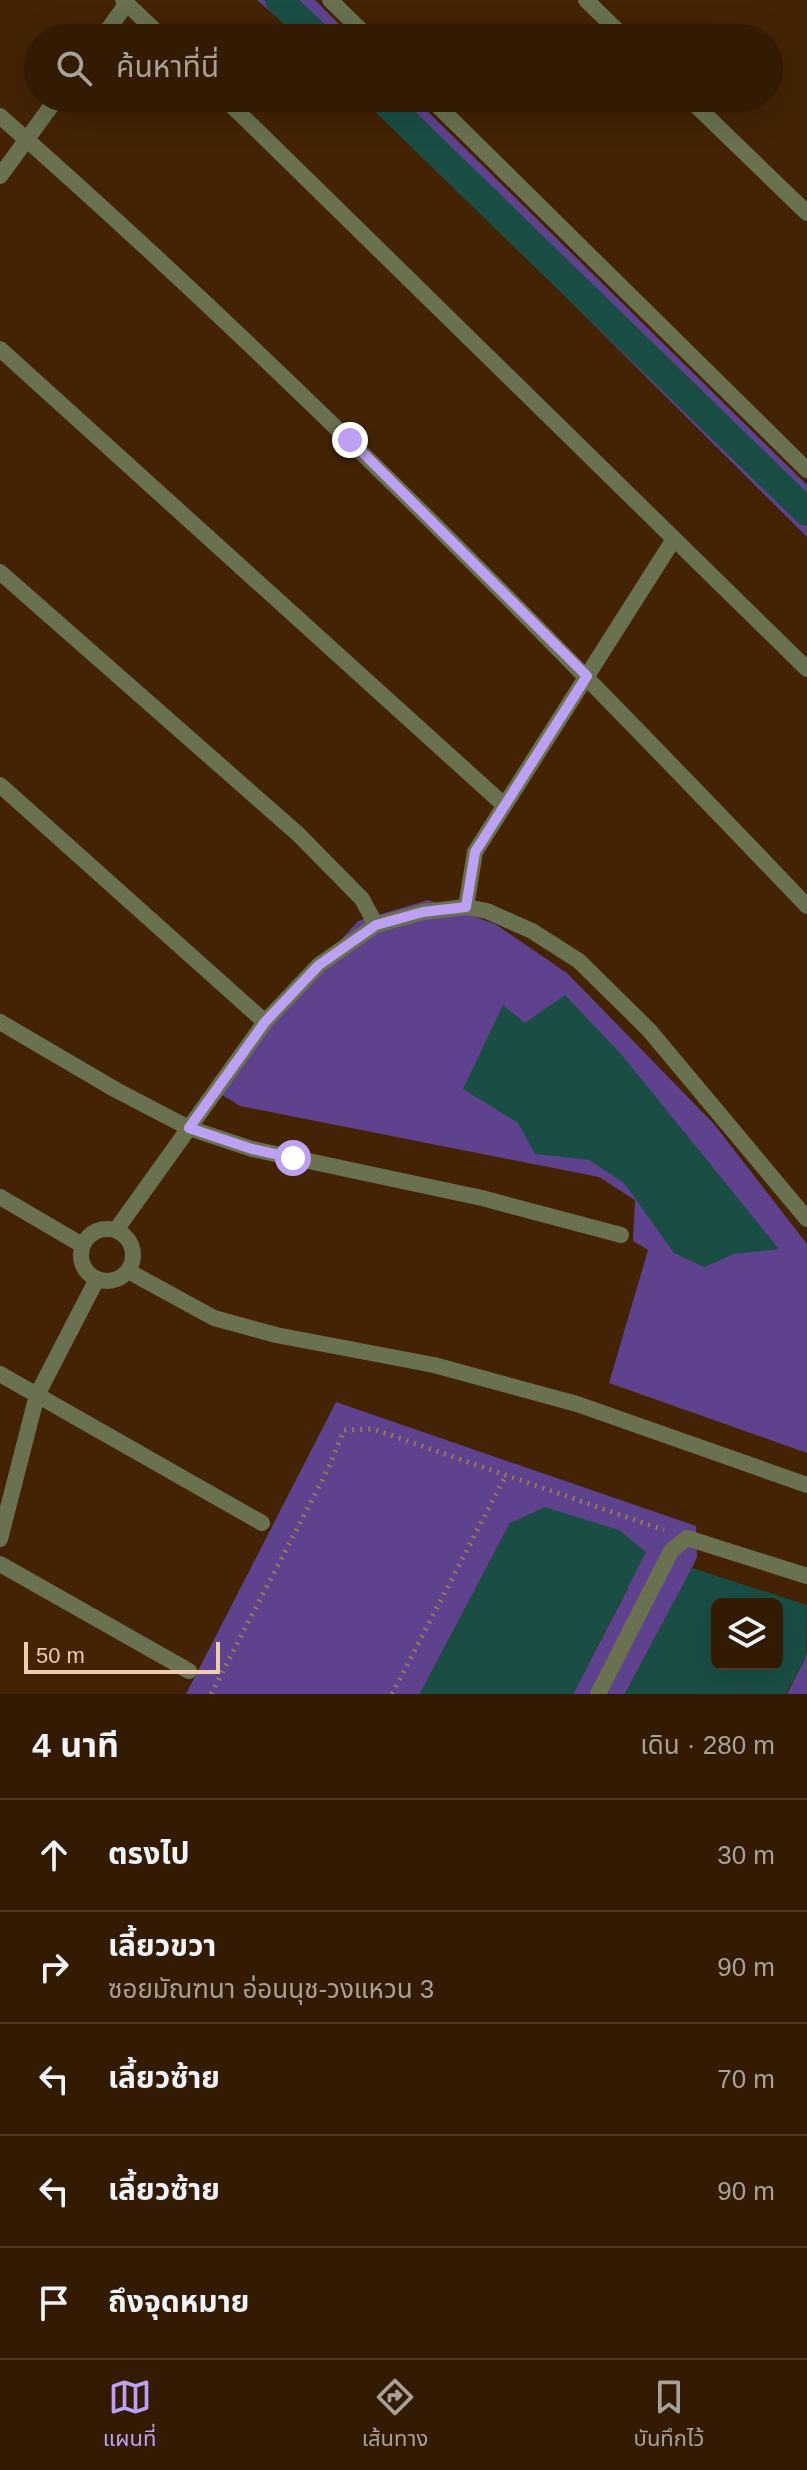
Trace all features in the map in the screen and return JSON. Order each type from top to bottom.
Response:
[{"type":"street","points":[[330,0],[355,24]]},
{"type":"street","points":[[586,0],[611,24]]},
{"type":"street","points":[[111,24],[125,2],[148,24]]},
{"type":"street","points":[[0,176],[47,112]]},
{"type":"street","points":[[238,112],[807,669]]},
{"type":"street","points":[[444,112],[807,470]]},
{"type":"street","points":[[702,112],[807,213]]},
{"type":"street","points":[[0,116],[350,440],[587,676],[807,906]]},
{"type":"street","points":[[0,349],[504,805]]},
{"type":"street","points":[[466,907],[475,852],[674,539]]},
{"type":"street","points":[[0,572],[298,834],[362,899],[376,925]]},
{"type":"street","points":[[0,785],[265,1022]]},
{"type":"street","points":[[116,1230],[265,1022],[319,965],[376,925],[423,912],[466,907],[487,911],[532,931],[579,961],[649,1030],[807,1219]]},
{"type":"street","points":[[0,1022],[116,1090],[189,1128],[252,1149],[482,1198],[621,1235]]},
{"type":"street","points":[[0,1197],[82,1245]]},
{"type":"street","points":[[99,1229],[116,1230],[132,1247],[128,1271],[110,1281],[97,1279],[82,1265],[82,1245],[99,1229]]},
{"type":"street","points":[[128,1271],[214,1318],[276,1335],[434,1365],[577,1404],[807,1485]]},
{"type":"street","points":[[0,1539],[37,1395],[97,1279]]},
{"type":"street","points":[[0,1374],[262,1523]]},
{"type":"street","points":[[598,1694],[671,1551],[687,1538],[807,1576]]},
{"type":"street","points":[[0,1564],[189,1671]]},
{"type":"path","points":[[211,1694],[329,1467],[344,1430],[373,1429],[687,1538]]},
{"type":"path","points":[[392,1694],[506,1475]]},
{"type":"shaded area","points":[[257,0],[315,0],[339,24],[285,24]]},
{"type":"shaded area","points":[[380,112],[428,112],[807,485],[807,537]]},
{"type":"shaded area","points":[[428,900],[495,924],[567,973],[714,1124],[807,1244],[807,1453],[609,1383],[648,1250],[633,1241],[635,1200],[599,1177],[240,1106],[209,1087],[358,921]]},
{"type":"shaded area","points":[[336,1402],[696,1526],[697,1557],[625,1694],[573,1694],[628,1588],[510,1523],[420,1694],[186,1694]]},
{"type":"shaded area","points":[[807,1650],[807,1694],[787,1694],[806,1657]]},
{"type":"water","points":[[565,995],[621,1054],[779,1249],[734,1254],[704,1267],[674,1253],[624,1183],[589,1160],[535,1154],[518,1123],[463,1089],[503,1005],[525,1023]]},
{"type":"water","points":[[545,1507],[619,1530],[646,1552],[573,1694],[420,1694],[510,1523]]},
{"type":"water","points":[[692,1568],[807,1605],[806,1657],[786,1694],[625,1694]]},
{"type":"waterway","points":[[279,0],[304,24]]},
{"type":"waterway","points":[[395,112],[807,512]]},
{"type":"route","points":[[293,1158],[252,1149],[189,1128],[265,1022],[319,965],[376,925],[423,912],[466,907],[475,852],[587,676],[350,440]]}]
